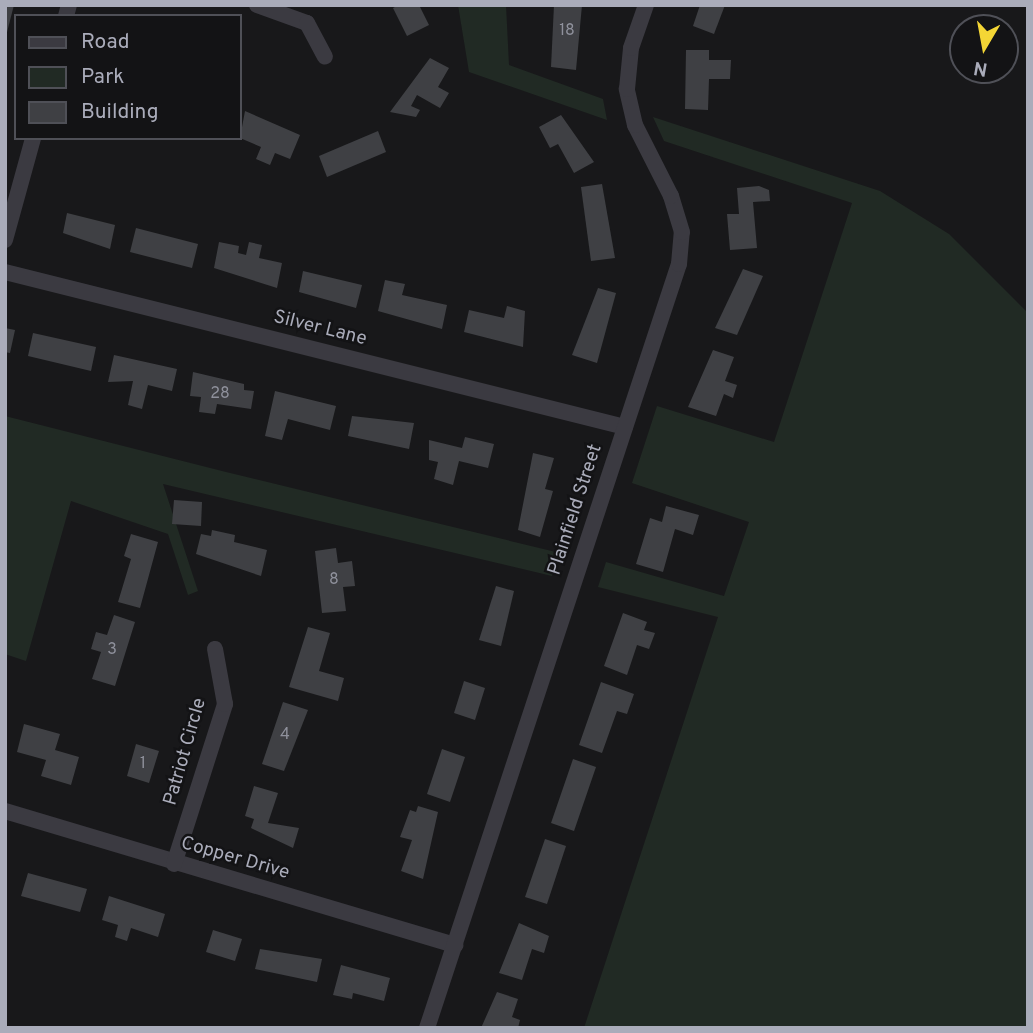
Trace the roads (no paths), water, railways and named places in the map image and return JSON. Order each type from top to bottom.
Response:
[{"type":"street","points":[[257,5],[307,23],[324,57]]},
{"type":"street","name":"Plainfield Street","points":[[427,1028],[670,296],[682,232],[671,197],[635,125],[627,89],[631,48],[646,5]]},
{"type":"street","points":[[5,240],[32,140]]},
{"type":"street","name":"Silver Lane","points":[[5,272],[625,426]]},
{"type":"street","name":"Patriot Circle","points":[[174,864],[225,704],[215,649]]},
{"type":"street","name":"Copper Drive","points":[[5,811],[174,864],[455,944]]}]
